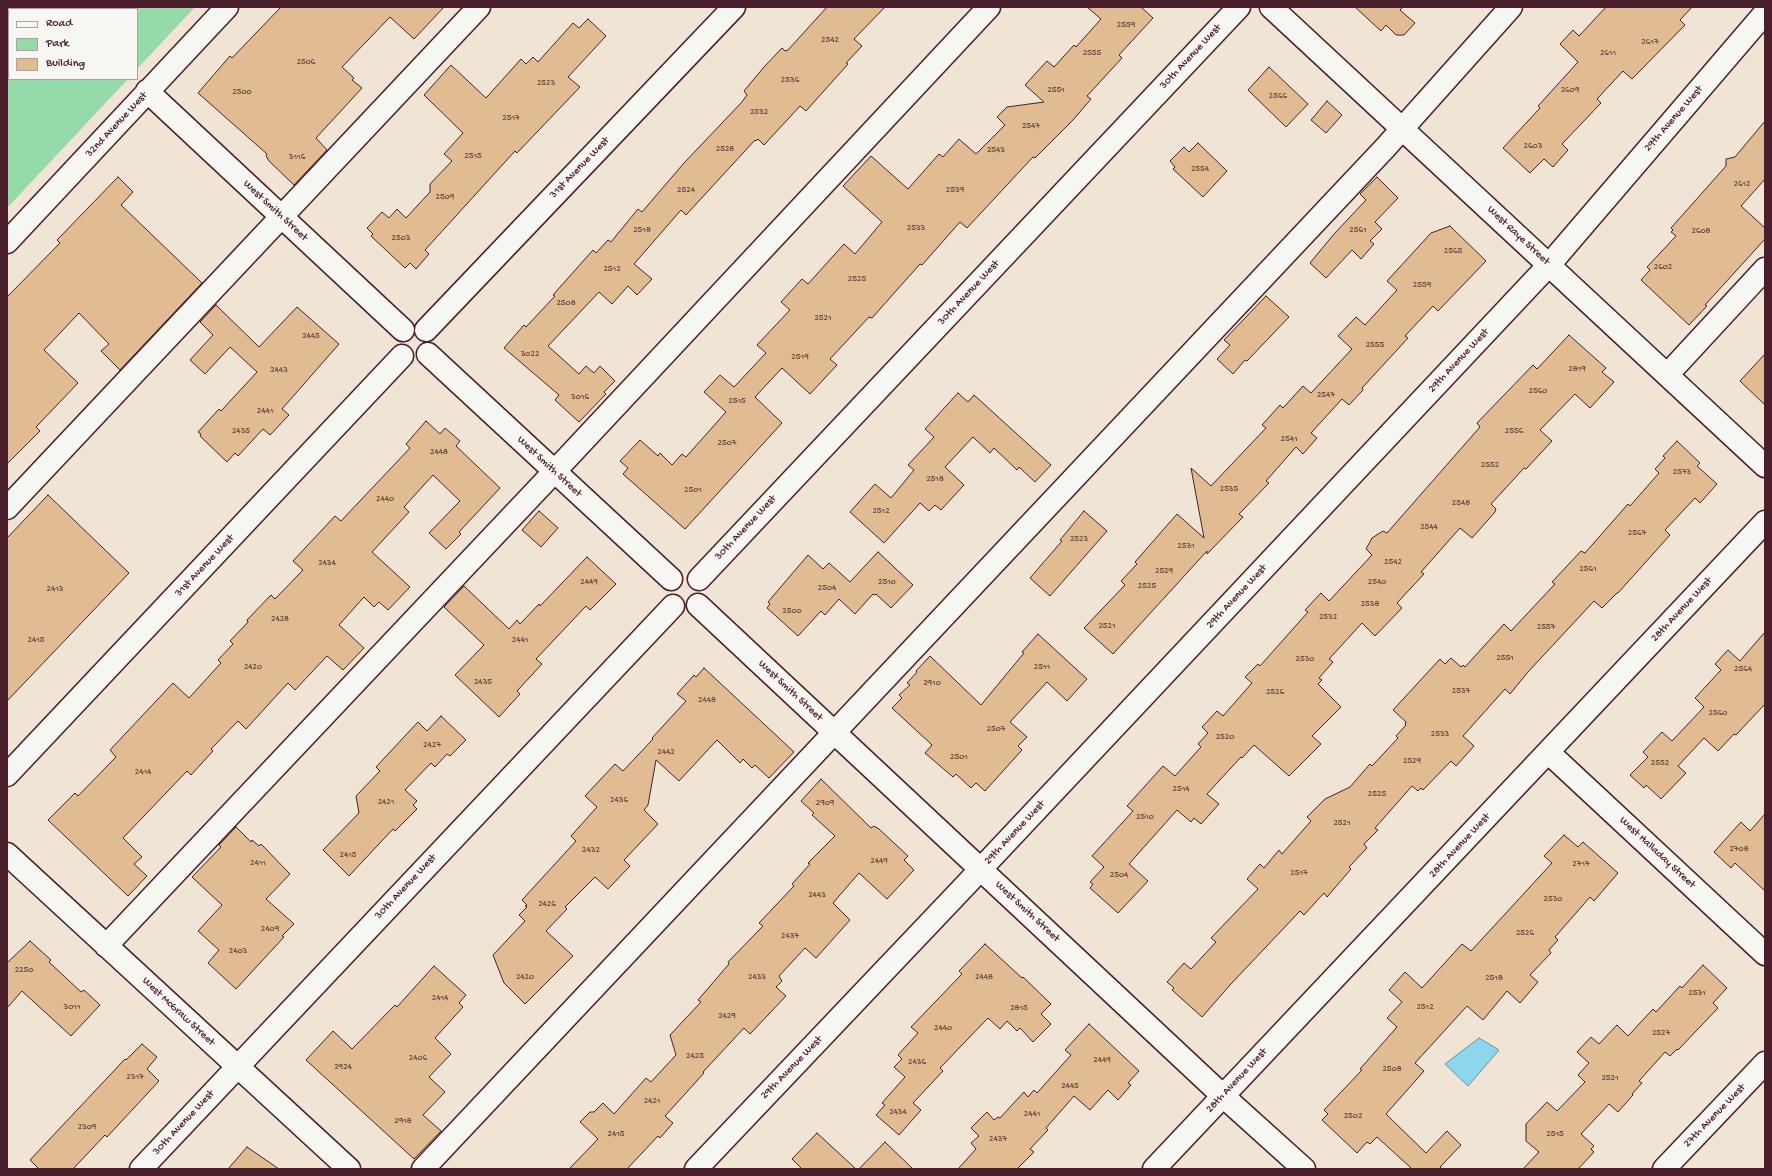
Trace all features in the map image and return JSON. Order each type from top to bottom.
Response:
[{"type":"street","name":"32nd Avenue West","points":[[7,242],[226,7]]},
{"type":"street","points":[[7,508],[479,7]]},
{"type":"street","name":"31st Avenue West","points":[[426,330],[734,7]]},
{"type":"street","points":[[106,946],[554,472],[989,7]]},
{"type":"street","name":"30th Avenue West","points":[[699,579],[1239,7]]},
{"type":"street","name":"West Raye Street","points":[[1271,7],[1765,466]]},
{"type":"street","points":[[422,1169],[1402,129],[1512,7]]},
{"type":"street","name":"29th Avenue West","points":[[696,1169],[981,869],[1549,265],[1765,14]]},
{"type":"street","name":"West Smith Street","points":[[147,91],[403,330]]},
{"type":"street","points":[[1666,374],[1765,269]]},
{"type":"street","points":[[412,325],[422,327],[426,330],[432,339],[431,349],[428,354],[416,360],[411,360],[402,356],[399,352],[397,342],[403,330],[412,325]]},
{"type":"street","name":"West Smith Street","points":[[428,354],[671,579]]},
{"type":"street","name":"31st Avenue West","points":[[7,775],[402,356]]},
{"type":"street","name":"28th Avenue West","points":[[1154,1169],[1765,522]]},
{"type":"street","points":[[684,573],[690,574],[699,579],[704,592],[698,605],[694,609],[683,611],[673,606],[667,596],[668,585],[671,579],[684,573]]},
{"type":"street","name":"West Smith Street","points":[[698,605],[1223,1096],[1304,1169]]},
{"type":"street","name":"30th Avenue West","points":[[141,1169],[673,606]]},
{"type":"street","name":"West Halladay Street","points":[[1548,752],[1765,954]]},
{"type":"street","name":"West McGraw Street","points":[[7,854],[349,1169]]},
{"type":"street","name":"27th Avenue West","points":[[1664,1169],[1765,1063]]},
{"type":"green space","points":[[7,7],[195,7],[138,68],[138,8],[8,8],[8,80],[127,80],[7,208]]},
{"type":"water","points":[[1479,1038],[1499,1050],[1468,1086],[1445,1064]]},
{"type":"building","points":[[281,7],[444,7],[414,39],[390,17],[342,67],[354,78],[352,80],[362,88],[316,138],[327,150],[294,185],[269,161],[266,156],[267,154],[198,93],[230,56],[232,58]]},
{"type":"building","points":[[827,7],[885,7],[854,39],[862,46],[806,111],[800,106],[764,145],[758,139],[756,141],[755,140],[686,215],[681,210],[634,264],[652,279],[637,295],[628,286],[612,304],[599,292],[548,346],[579,374],[586,366],[594,373],[600,366],[615,381],[604,392],[606,394],[579,422],[555,400],[559,395],[504,348],[524,325],[526,327],[555,296],[553,295],[593,250],[596,253],[608,240],[611,242],[638,209],[642,212],[684,163],[741,103],[747,95],[744,91],[764,67],[782,48],[785,51],[788,50]]},
{"type":"building","points":[[1087,7],[1141,7],[1153,18],[1119,55],[1122,58],[1087,96],[1091,99],[1073,120],[1035,158],[1033,157],[967,228],[960,222],[872,318],[869,317],[830,359],[837,365],[810,394],[782,368],[755,397],[782,423],[685,529],[623,474],[628,468],[620,461],[640,440],[658,456],[660,453],[672,465],[682,454],[686,457],[726,412],[704,392],[720,375],[734,387],[766,353],[757,345],[790,310],[781,302],[802,279],[808,284],[844,244],[855,254],[882,222],[843,186],[871,156],[908,189],[939,154],[943,157],[959,139],[976,154],[1005,125],[997,117],[1007,107],[1044,102],[1025,85],[1047,61],[1054,67],[1074,45],[1076,47],[1101,19]]},
{"type":"building","points":[[1355,7],[1403,7],[1400,10],[1415,23],[1404,35],[1396,35],[1386,25],[1381,31]]},
{"type":"building","points":[[1606,7],[1692,7],[1680,20],[1685,25],[1632,79],[1623,71],[1597,99],[1601,103],[1562,144],[1568,150],[1553,167],[1544,159],[1530,173],[1503,148],[1540,108],[1538,106],[1578,62],[1560,44],[1573,30],[1579,36]]},
{"type":"building","points":[[588,19],[606,36],[568,77],[580,87],[517,153],[515,151],[425,250],[429,254],[416,269],[410,263],[405,268],[371,236],[373,234],[367,228],[382,212],[389,218],[397,209],[406,218],[430,192],[430,184],[452,161],[444,154],[463,133],[424,95],[451,65],[486,98],[521,59],[526,64],[533,57],[538,62],[573,23],[579,28]]},
{"type":"building","points":[[1269,67],[1308,104],[1286,127],[1248,90]]},
{"type":"building","points":[[1327,101],[1342,115],[1326,133],[1311,120]]},
{"type":"building","points":[[1765,121],[1765,179],[1741,206],[1765,228],[1765,239],[1705,305],[1707,306],[1689,325],[1641,280],[1650,270],[1647,267],[1676,236],[1671,232],[1673,230],[1671,228],[1726,166],[1726,159],[1735,157]]},
{"type":"building","points":[[1198,143],[1227,171],[1203,197],[1173,169],[1175,167],[1170,161],[1184,147],[1189,152]]},
{"type":"building","points":[[118,177],[133,192],[121,205],[202,283],[120,370],[101,351],[109,344],[79,313],[44,350],[78,383],[36,427],[40,431],[7,464],[7,297],[60,243],[57,240]]},
{"type":"building","points":[[1377,177],[1398,198],[1375,222],[1382,229],[1370,241],[1374,244],[1361,259],[1352,250],[1326,278],[1310,263],[1334,234],[1366,200],[1360,194]]},
{"type":"building","points":[[1450,226],[1486,261],[1438,311],[1433,306],[1405,336],[1408,338],[1362,388],[1363,390],[1349,405],[1342,399],[1311,433],[1317,438],[1303,454],[1296,447],[1266,481],[1269,483],[1239,514],[1243,517],[1207,554],[1207,551],[1113,654],[1084,628],[1125,585],[1121,581],[1137,564],[1135,562],[1177,514],[1204,538],[1191,468],[1211,486],[1266,428],[1262,425],[1280,405],[1283,408],[1303,386],[1311,393],[1352,349],[1338,336],[1356,317],[1365,325],[1397,290],[1387,281],[1431,233]]},
{"type":"building","points":[[1266,296],[1289,317],[1247,361],[1245,360],[1233,374],[1217,359],[1230,345],[1224,340]]},
{"type":"building","points":[[216,305],[259,347],[297,307],[339,344],[282,409],[289,415],[270,435],[263,429],[238,456],[235,453],[227,462],[200,436],[201,434],[198,432],[219,409],[221,411],[257,372],[230,347],[205,374],[190,360],[213,335],[200,322]]},
{"type":"building","points":[[1569,335],[1606,368],[1602,372],[1614,382],[1590,408],[1575,394],[1540,430],[1552,441],[1526,469],[1524,468],[1491,504],[1496,509],[1495,512],[1472,538],[1460,528],[1421,572],[1424,574],[1397,603],[1402,608],[1375,636],[1362,623],[1329,659],[1333,662],[1319,678],[1322,680],[1318,684],[1341,707],[1312,736],[1321,744],[1289,776],[1254,745],[1207,794],[1219,804],[1201,824],[1194,818],[1191,822],[1177,810],[1129,864],[1148,881],[1118,913],[1090,888],[1093,884],[1090,882],[1104,867],[1092,856],[1133,811],[1127,806],[1163,766],[1175,776],[1201,747],[1198,744],[1208,733],[1202,727],[1217,711],[1223,716],[1252,683],[1245,677],[1258,664],[1260,666],[1308,612],[1305,610],[1321,593],[1329,601],[1372,555],[1366,549],[1372,538],[1383,531],[1387,533],[1480,427],[1477,423],[1533,365],[1537,369]]},
{"type":"building","points":[[1765,354],[1765,405],[1740,381]]},
{"type":"building","points":[[958,393],[968,402],[974,395],[1051,465],[1035,482],[1019,467],[1017,470],[994,448],[990,453],[973,437],[945,467],[964,485],[941,510],[935,505],[929,511],[920,503],[884,543],[850,512],[875,484],[891,498],[914,470],[908,465],[934,437],[925,429]]},
{"type":"building","points":[[426,421],[440,434],[445,428],[460,441],[456,446],[500,488],[459,532],[461,534],[446,549],[429,533],[460,501],[433,475],[404,507],[409,512],[372,552],[410,587],[388,610],[379,602],[374,607],[364,597],[339,625],[364,648],[343,670],[327,656],[295,690],[288,683],[246,729],[238,721],[211,749],[213,751],[191,775],[187,771],[123,838],[142,857],[134,864],[147,876],[128,896],[48,820],[75,793],[78,796],[116,757],[110,750],[173,683],[189,698],[221,663],[218,660],[233,644],[230,641],[248,622],[247,620],[271,595],[275,599],[303,570],[293,561],[335,516],[341,521],[410,448],[406,444]]},
{"type":"building","points":[[1677,441],[1700,463],[1697,466],[1717,484],[1700,503],[1695,498],[1665,530],[1670,535],[1618,593],[1602,608],[1594,601],[1528,672],[1510,694],[1505,689],[1463,736],[1474,746],[1456,766],[1451,761],[1423,790],[1421,788],[1418,791],[1412,786],[1375,828],[1378,830],[1364,844],[1367,848],[1349,867],[1351,869],[1327,897],[1324,893],[1304,915],[1300,911],[1202,1017],[1172,990],[1174,988],[1167,982],[1184,963],[1191,969],[1216,942],[1211,938],[1258,889],[1247,879],[1260,864],[1264,868],[1279,850],[1282,854],[1311,821],[1307,817],[1325,799],[1350,787],[1370,764],[1372,766],[1398,738],[1396,736],[1406,725],[1406,722],[1393,710],[1440,659],[1445,664],[1451,658],[1461,667],[1463,665],[1465,667],[1504,624],[1511,631],[1555,584],[1552,582],[1581,551],[1585,553],[1628,504],[1630,506],[1659,473],[1655,469],[1665,458],[1663,456]]},
{"type":"building","points":[[48,495],[129,573],[7,701],[7,538]]},
{"type":"building","points":[[539,511],[558,528],[541,547],[522,530]]},
{"type":"building","points":[[1084,511],[1107,531],[1050,596],[1030,578],[1062,541],[1060,540]]},
{"type":"building","points":[[878,552],[913,585],[891,608],[876,594],[873,594],[855,614],[839,599],[825,615],[821,611],[798,636],[767,608],[770,604],[768,602],[808,555],[823,569],[829,563],[850,582]]},
{"type":"building","points":[[587,557],[616,584],[590,610],[586,606],[536,659],[542,664],[517,691],[520,694],[499,717],[455,675],[484,645],[444,607],[464,586],[509,629],[517,620],[520,624],[539,604],[540,606]]},
{"type":"building","points":[[1765,632],[1765,704],[1736,735],[1734,734],[1718,751],[1704,738],[1678,766],[1686,773],[1661,799],[1646,785],[1644,788],[1630,775],[1648,757],[1643,752],[1662,732],[1672,741],[1704,707],[1695,698],[1721,670],[1715,664],[1728,650],[1740,661]]},
{"type":"building","points":[[1038,634],[1087,679],[1067,701],[1047,682],[1010,722],[1027,737],[1018,746],[1022,750],[985,791],[976,783],[971,788],[956,774],[953,777],[925,753],[932,745],[892,708],[902,698],[899,695],[910,685],[907,683],[930,656],[981,705],[1024,653],[1022,652]]},
{"type":"building","points":[[704,668],[794,752],[769,778],[755,765],[752,768],[743,759],[740,763],[717,740],[679,781],[656,760],[648,805],[644,810],[658,824],[624,860],[630,866],[608,889],[595,877],[565,907],[567,909],[546,931],[573,956],[525,1004],[504,983],[493,955],[525,921],[519,915],[527,907],[522,900],[576,841],[571,836],[597,807],[585,796],[615,764],[623,771],[653,739],[652,738],[686,701],[677,694],[694,675],[696,677]]},
{"type":"building","points":[[441,716],[466,740],[450,756],[447,754],[435,767],[431,763],[405,790],[417,801],[413,805],[417,809],[395,831],[393,829],[349,876],[323,850],[359,813],[356,796],[380,771],[376,767],[418,722],[427,731]]},
{"type":"building","points":[[821,779],[871,828],[874,826],[879,829],[908,856],[904,860],[914,870],[887,899],[859,873],[833,903],[850,920],[816,958],[805,948],[779,976],[782,981],[776,987],[786,996],[750,1034],[744,1028],[703,1072],[704,1073],[665,1116],[673,1123],[660,1138],[658,1136],[627,1169],[569,1169],[598,1139],[580,1122],[590,1112],[594,1112],[603,1103],[614,1114],[646,1078],[651,1082],[676,1055],[670,1035],[701,1002],[698,1000],[729,964],[728,962],[763,926],[759,923],[794,886],[792,884],[810,864],[808,863],[835,836],[812,815],[814,813],[801,801]]},
{"type":"building","points":[[1765,814],[1765,891],[1735,863],[1731,868],[1714,852],[1741,822],[1750,831]]},
{"type":"building","points":[[236,827],[251,842],[252,840],[259,846],[261,844],[290,874],[266,899],[294,924],[236,989],[208,963],[219,950],[198,931],[222,905],[192,877],[221,847],[219,845]]},
{"type":"building","points":[[1564,835],[1578,847],[1583,842],[1618,873],[1594,901],[1590,897],[1555,937],[1558,940],[1549,950],[1551,953],[1530,975],[1538,982],[1520,1003],[1507,991],[1483,1020],[1467,1006],[1415,1063],[1424,1071],[1386,1114],[1426,1153],[1447,1131],[1461,1145],[1440,1167],[1442,1169],[1410,1169],[1411,1168],[1377,1137],[1370,1144],[1367,1142],[1357,1153],[1322,1120],[1328,1114],[1324,1110],[1362,1070],[1360,1069],[1397,1027],[1387,1018],[1402,1002],[1389,990],[1405,972],[1422,988],[1462,944],[1471,951],[1552,863],[1544,856]]},
{"type":"building","points":[[30,941],[51,960],[49,962],[81,992],[84,990],[100,1005],[71,1036],[22,991],[7,1008],[7,963]]},
{"type":"building","points":[[985,944],[1051,1004],[1041,1014],[1051,1024],[1033,1042],[1020,1028],[1017,1031],[1007,1021],[1000,1029],[988,1018],[940,1068],[943,1071],[913,1103],[921,1110],[899,1135],[876,1115],[885,1105],[882,1103],[905,1077],[894,1067],[902,1059],[898,1055],[918,1033],[911,1027],[962,974],[959,971]]},
{"type":"building","points":[[1703,965],[1727,988],[1713,1003],[1718,1008],[1678,1050],[1677,1049],[1670,1056],[1665,1052],[1639,1081],[1642,1083],[1618,1112],[1609,1104],[1581,1134],[1594,1146],[1591,1149],[1594,1152],[1578,1169],[1523,1169],[1539,1152],[1526,1141],[1526,1124],[1547,1102],[1557,1111],[1585,1082],[1578,1075],[1589,1063],[1577,1052],[1591,1037],[1599,1044],[1617,1025],[1628,1036],[1653,1009],[1656,1012],[1680,986],[1682,988]]},
{"type":"building","points":[[434,966],[466,995],[459,1003],[463,1007],[435,1038],[451,1054],[429,1077],[445,1092],[423,1115],[441,1131],[414,1159],[306,1060],[333,1031],[352,1049],[395,1005],[397,1007]]},
{"type":"building","points":[[1089,1024],[1139,1071],[1128,1083],[1131,1085],[1118,1100],[1108,1090],[1090,1110],[1074,1096],[1046,1128],[1048,1130],[1030,1149],[1034,1152],[1017,1169],[958,1169],[976,1149],[971,1143],[979,1136],[971,1128],[987,1112],[994,1120],[998,1117],[1000,1118],[1024,1092],[1028,1097],[1034,1090],[1037,1093],[1071,1055],[1065,1050]]},
{"type":"building","points":[[142,1044],[157,1057],[147,1069],[159,1081],[107,1137],[105,1135],[73,1169],[39,1169],[30,1160],[125,1059],[126,1060]]},
{"type":"building","points":[[817,1133],[856,1169],[802,1169],[792,1159]]},
{"type":"building","points":[[885,1142],[913,1169],[859,1169]]},
{"type":"building","points":[[247,1147],[279,1169],[228,1169]]}]
